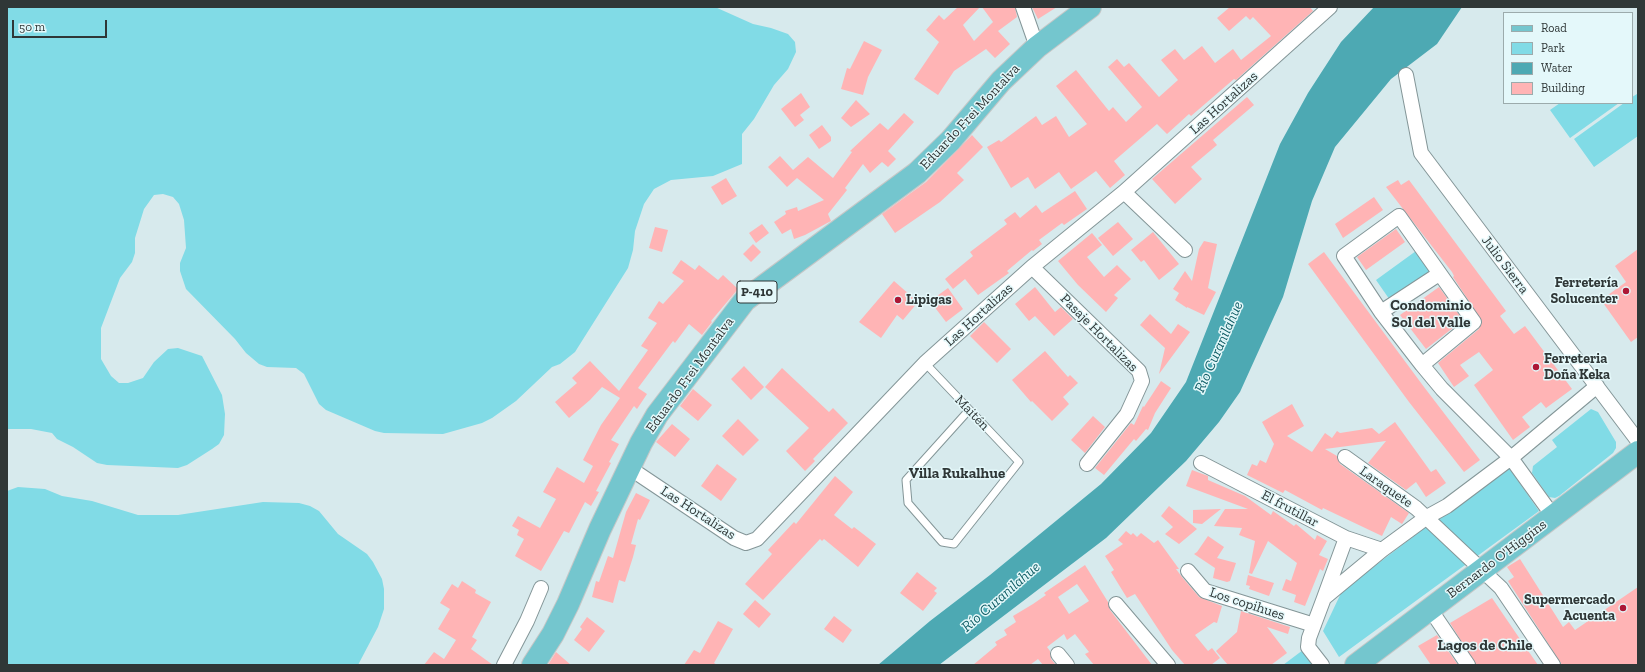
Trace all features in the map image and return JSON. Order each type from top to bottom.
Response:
[{"type":"main road","name":"Eduardo Frei Montalva","points":[[533,665],[553,634],[568,604],[628,467],[657,415],[745,300],[917,173],[951,140],[1001,80],[1037,47],[1090,7]]},
{"type":"main road","name":"Bernardo O'Higgins","points":[[1367,662],[1430,609],[1638,452]]},
{"type":"street","points":[[1023,7],[1037,47]]},
{"type":"street","name":"Las Hortalizas","points":[[628,467],[734,538],[746,543],[752,541],[762,534],[813,478],[925,363],[1032,267],[1124,192],[1330,7]]},
{"type":"street","name":"Julio Sierra","points":[[1406,75],[1421,153],[1638,441]]},
{"type":"street","points":[[1124,192],[1185,250]]},
{"type":"street","points":[[1422,365],[1474,322],[1398,216],[1344,256],[1382,312],[1422,365],[1442,389],[1511,458],[1553,516]]},
{"type":"street","name":"Pasaje Hortalizas","points":[[1032,267],[1139,371],[1142,381],[1127,414],[1087,464]]},
{"type":"street","points":[[1382,312],[1439,274]]},
{"type":"street","points":[[1324,598],[1382,550],[1427,517],[1446,506],[1511,458],[1597,386]]},
{"type":"street","name":"Laraquete","points":[[1345,457],[1427,517],[1501,588],[1553,665]]},
{"type":"street","name":"El frutillar","points":[[1201,463],[1346,538],[1382,550]]},
{"type":"street","points":[[1322,665],[1308,647],[1309,638],[1346,538]]},
{"type":"street","name":"Los copihues","points":[[1188,571],[1205,591],[1314,625]]},
{"type":"street","points":[[504,665],[541,588]]},
{"type":"street","points":[[1116,604],[1168,665]]},
{"type":"street","points":[[1430,609],[1468,665]]},
{"type":"street","points":[[1058,654],[1067,665]]},
{"type":"lane","name":"Maitén","points":[[925,363],[1019,462],[954,544],[942,542],[908,503],[906,480],[969,410]]},
{"type":"green space","points":[[7,7],[715,7],[753,24],[788,34],[795,42],[796,52],[788,69],[774,85],[754,119],[742,134],[742,164],[713,176],[671,180],[654,189],[644,204],[635,231],[633,250],[628,268],[575,352],[560,364],[552,367],[516,401],[492,418],[482,423],[443,434],[384,433],[375,431],[326,410],[319,404],[304,374],[296,368],[267,367],[259,364],[246,353],[235,339],[186,289],[180,271],[180,263],[186,248],[184,220],[179,204],[173,197],[163,194],[154,195],[144,209],[135,238],[135,253],[132,262],[120,278],[101,328],[101,359],[111,376],[119,383],[128,383],[143,378],[154,362],[168,349],[178,348],[202,356],[222,395],[225,414],[224,435],[219,444],[187,465],[178,468],[107,465],[97,463],[73,447],[57,439],[52,433],[31,429],[7,429]]},
{"type":"green space","points":[[1637,94],[1638,136],[1594,167],[1574,139],[1623,104],[1633,104],[1633,96]]},
{"type":"green space","points":[[1559,104],[1618,104],[1570,138],[1550,110]]},
{"type":"green space","points":[[1416,251],[1432,274],[1392,303],[1376,280]]},
{"type":"green space","points":[[1591,409],[1598,412],[1616,442],[1616,448],[1613,453],[1559,496],[1555,498],[1549,497],[1532,473],[1533,466],[1557,447],[1552,440]]},
{"type":"green space","points":[[1507,465],[1539,511],[1339,657],[1323,631],[1342,591]]},
{"type":"green space","points":[[18,487],[45,489],[62,496],[92,501],[138,515],[178,515],[263,502],[299,503],[310,506],[319,511],[338,534],[367,554],[373,562],[382,579],[384,589],[384,609],[378,627],[358,665],[7,665],[7,491]]},
{"type":"green space","points":[[1303,650],[1314,665],[1283,665]]},
{"type":"water","name":"Río Curanilahue","points":[[1374,7],[1462,7],[1437,44],[1391,79],[1335,147],[1312,201],[1283,297],[1240,392],[1219,422],[1186,461],[1106,538],[939,665],[878,665],[930,621],[990,575],[1101,484],[1151,433],[1186,382],[1280,144],[1308,93],[1341,42]]},
{"type":"building","points":[[958,7],[980,7],[963,25],[974,41],[993,22],[982,7],[1015,7],[1017,17],[998,31],[1010,44],[995,58],[986,49],[954,71],[938,95],[914,79],[939,42],[926,30],[939,15],[944,20]]},
{"type":"building","points":[[1032,7],[1057,7],[1038,19]]},
{"type":"building","points":[[1230,7],[1310,7],[1313,11],[1236,80],[1234,79],[1191,116],[1189,114],[1167,134],[1157,124],[1114,161],[1125,175],[1110,188],[1096,171],[1071,189],[1059,172],[1035,189],[1028,177],[1011,188],[987,147],[999,140],[1001,142],[1036,116],[1042,125],[1056,116],[1069,137],[1087,124],[1056,86],[1076,70],[1109,111],[1113,107],[1126,122],[1142,107],[1108,67],[1117,59],[1124,67],[1129,63],[1159,97],[1178,80],[1161,60],[1175,49],[1184,60],[1202,46],[1215,63],[1233,49],[1241,60],[1271,36],[1253,17],[1250,20],[1246,16],[1229,31],[1217,18]]},
{"type":"building","points":[[864,41],[882,50],[868,77],[863,95],[841,89],[847,68],[850,69]]},
{"type":"building","points":[[801,93],[810,107],[800,115],[804,120],[795,127],[781,109]]},
{"type":"building","points":[[1247,97],[1254,105],[1213,140],[1217,145],[1191,167],[1202,179],[1175,204],[1152,179]]},
{"type":"building","points":[[856,100],[870,114],[851,127],[841,118]]},
{"type":"building","points":[[904,113],[914,122],[888,151],[896,159],[888,167],[882,162],[870,173],[863,164],[845,188],[847,190],[828,214],[831,221],[805,235],[794,239],[791,229],[782,234],[774,222],[786,214],[785,211],[797,207],[798,211],[824,200],[797,178],[787,187],[768,167],[780,156],[793,170],[808,157],[833,178],[852,152],[850,151],[880,123],[888,130]]},
{"type":"building","points":[[822,125],[831,137],[831,141],[819,149],[809,135]]},
{"type":"building","points":[[972,135],[983,147],[957,173],[964,180],[940,202],[895,233],[882,214],[926,182]]},
{"type":"building","points":[[726,178],[737,196],[722,205],[711,187]]},
{"type":"building","points":[[1398,180],[1401,185],[1409,180],[1506,311],[1500,316],[1514,334],[1525,326],[1572,389],[1546,408],[1541,402],[1522,417],[1530,427],[1513,440],[1474,385],[1493,370],[1479,352],[1460,365],[1469,376],[1454,387],[1438,363],[1479,329],[1482,321],[1453,277],[1452,272],[1386,187]]},
{"type":"building","points":[[1075,191],[1087,209],[1064,225],[1062,223],[1039,240],[1042,244],[1033,251],[1032,250],[1007,271],[1009,273],[978,295],[965,279],[953,289],[945,279],[973,256],[970,252],[1007,224],[1004,220],[1015,212],[1020,218],[1036,205],[1042,213]]},
{"type":"building","points":[[1374,197],[1383,210],[1343,238],[1335,224]]},
{"type":"building","points":[[1118,222],[1133,239],[1113,256],[1098,238]]},
{"type":"building","points":[[762,224],[769,233],[756,243],[749,233]]},
{"type":"building","points":[[655,227],[668,230],[662,252],[649,248]]},
{"type":"building","points":[[1396,229],[1405,242],[1366,270],[1357,257]]},
{"type":"building","points":[[1153,232],[1179,264],[1159,280],[1144,260],[1141,262],[1131,250]]},
{"type":"building","points":[[1092,233],[1102,245],[1087,257],[1104,277],[1117,265],[1131,279],[1114,295],[1118,298],[1106,312],[1078,285],[1058,261]]},
{"type":"building","points":[[1204,241],[1217,244],[1208,288],[1216,292],[1204,315],[1187,308],[1175,300],[1179,293],[1173,289],[1185,271],[1192,281],[1199,249]]},
{"type":"building","points":[[753,244],[761,252],[751,262],[743,254]]},
{"type":"building","name":"Ferretería Solucenter","points":[[1638,249],[1638,337],[1631,342],[1601,300],[1626,282],[1615,266]]},
{"type":"building","points":[[1324,252],[1480,460],[1464,472],[1409,402],[1308,264]]},
{"type":"building","points":[[681,260],[695,270],[699,265],[718,280],[723,275],[738,289],[711,321],[712,322],[702,335],[689,324],[675,343],[673,341],[638,388],[647,394],[637,409],[634,406],[611,440],[619,444],[596,491],[599,492],[591,506],[585,502],[569,533],[564,531],[541,571],[515,556],[524,539],[517,535],[519,530],[512,526],[518,516],[540,528],[556,499],[543,492],[557,467],[584,483],[593,466],[583,460],[601,425],[620,398],[602,387],[590,400],[569,418],[555,402],[577,383],[572,378],[590,361],[619,391],[648,350],[641,346],[657,323],[648,318],[659,301],[663,304],[684,281],[672,273]]},
{"type":"building","points":[[894,281],[918,302],[903,320],[897,315],[881,338],[859,322]]},
{"type":"building","points":[[1035,287],[1055,312],[1061,307],[1073,319],[1054,336],[1035,316],[1029,321],[1015,304]]},
{"type":"building","points":[[1439,287],[1463,320],[1426,349],[1400,315]]},
{"type":"building","points":[[948,288],[963,309],[946,322],[930,301]]},
{"type":"building","points":[[1150,314],[1171,334],[1178,324],[1190,332],[1159,374],[1165,348],[1140,325]]},
{"type":"building","points":[[984,322],[1011,349],[997,363],[970,336]]},
{"type":"building","points":[[1045,351],[1068,377],[1070,375],[1078,383],[1063,397],[1069,404],[1052,421],[1032,401],[1031,402],[1012,380]]},
{"type":"building","points":[[744,366],[764,387],[751,400],[731,379]]},
{"type":"building","points":[[782,368],[829,412],[833,408],[848,423],[813,459],[815,461],[805,471],[786,451],[809,428],[765,387]]},
{"type":"building","points":[[1161,381],[1171,388],[1155,413],[1148,430],[1146,429],[1136,441],[1134,439],[1104,475],[1095,468],[1131,423],[1134,425],[1143,406],[1144,407]]},
{"type":"building","points":[[693,389],[712,405],[698,421],[680,406]]},
{"type":"building","points":[[1292,404],[1304,426],[1287,436],[1312,452],[1325,433],[1332,438],[1337,431],[1340,433],[1372,428],[1379,434],[1395,422],[1431,472],[1436,469],[1446,483],[1426,497],[1416,482],[1406,490],[1368,463],[1386,441],[1325,449],[1337,456],[1340,464],[1409,513],[1402,524],[1391,517],[1382,536],[1323,508],[1322,510],[1285,490],[1283,493],[1247,475],[1252,464],[1257,466],[1260,460],[1266,463],[1274,444],[1262,422]]},
{"type":"building","points":[[1093,416],[1105,427],[1085,453],[1071,440]]},
{"type":"building","points":[[738,419],[759,440],[743,456],[722,436]]},
{"type":"building","points":[[672,424],[690,439],[675,457],[656,442]]},
{"type":"building","points":[[717,464],[737,479],[721,501],[701,486]]},
{"type":"building","points":[[1192,470],[1208,476],[1208,480],[1245,496],[1271,515],[1273,511],[1294,526],[1296,524],[1315,540],[1317,535],[1327,541],[1319,555],[1328,559],[1323,571],[1320,569],[1305,606],[1294,602],[1296,595],[1282,590],[1286,579],[1291,581],[1297,563],[1268,541],[1252,574],[1249,573],[1255,541],[1239,535],[1242,528],[1214,526],[1225,509],[1248,509],[1186,486]]},
{"type":"building","points":[[835,476],[853,492],[834,515],[852,529],[854,527],[876,544],[858,567],[824,539],[822,541],[820,539],[763,600],[745,584],[772,554],[768,550],[794,522],[796,524]]},
{"type":"building","points":[[636,493],[650,500],[640,520],[638,519],[631,544],[636,545],[625,582],[619,580],[613,603],[592,597],[596,581],[599,582],[608,556],[613,558],[626,512]]},
{"type":"building","points":[[1169,506],[1197,529],[1179,544],[1165,534],[1173,527],[1161,516]]},
{"type":"building","points":[[1221,509],[1202,524],[1193,523],[1193,510]]},
{"type":"building","points":[[1126,531],[1131,535],[1133,533],[1137,537],[1141,533],[1154,543],[1158,540],[1179,569],[1176,569],[1199,597],[1222,606],[1217,623],[1214,622],[1195,635],[1208,651],[1212,648],[1220,658],[1211,665],[1185,665],[1172,650],[1135,594],[1127,598],[1111,572],[1114,570],[1105,556],[1123,544],[1118,540]]},
{"type":"building","points":[[1208,536],[1224,547],[1217,558],[1236,563],[1230,581],[1227,582],[1213,578],[1215,568],[1194,554]]},
{"type":"building","points":[[1520,559],[1563,627],[1569,622],[1575,630],[1638,587],[1638,665],[1562,665],[1508,581],[1514,577],[1507,567]]},
{"type":"building","points":[[1085,565],[1108,602],[1110,610],[1152,665],[1094,665],[1085,654],[1089,652],[1075,634],[1067,640],[1064,634],[1047,647],[1050,651],[1051,659],[1056,665],[1043,665],[1038,659],[1030,665],[973,665],[997,645],[995,642],[1007,635],[1004,630],[1016,622],[1013,616],[1046,595],[1044,593]],"holes":[[[1077,584],[1089,601],[1069,614],[1058,597]]]},
{"type":"building","points":[[917,572],[937,588],[934,591],[937,593],[923,611],[900,593]]},
{"type":"building","points":[[1248,575],[1274,583],[1269,596],[1249,589],[1250,586],[1246,585]]},
{"type":"building","points":[[462,581],[476,590],[475,593],[491,602],[472,637],[477,640],[471,649],[493,665],[424,665],[434,652],[444,659],[456,640],[438,629],[450,609],[440,603],[452,584],[458,588]]},
{"type":"building","points":[[1492,598],[1538,665],[1476,665],[1450,623]]},
{"type":"building","points":[[755,600],[771,614],[759,628],[743,614]]},
{"type":"building","points":[[1241,611],[1290,627],[1288,634],[1267,627],[1287,653],[1271,665],[1228,665],[1216,651],[1237,632]]},
{"type":"building","points":[[834,616],[852,630],[843,643],[824,629]]},
{"type":"building","points":[[587,617],[605,631],[589,652],[574,640],[582,629],[580,627]]},
{"type":"building","points":[[718,621],[733,629],[714,663],[717,665],[684,665],[694,650],[700,653]]},
{"type":"building","points":[[1437,635],[1458,665],[1431,665],[1418,646]]},
{"type":"building","points":[[556,652],[571,665],[548,665]]},
{"type":"place","name":"Ferretería Solucenter","points":[[1626,291]]},
{"type":"place","name":"Lipigas","points":[[898,300]]},
{"type":"place","name":"Ferreteria Doña Keka","points":[[1536,367]]},
{"type":"place","name":"Supermercado Acuenta","points":[[1623,608]]},
{"type":"district","name":"Condominio Sol del Valle","points":[[1431,314]]},
{"type":"district","name":"Villa Rukalhue","points":[[957,474]]},
{"type":"district","name":"Lagos de Chile","points":[[1485,646]]}]
